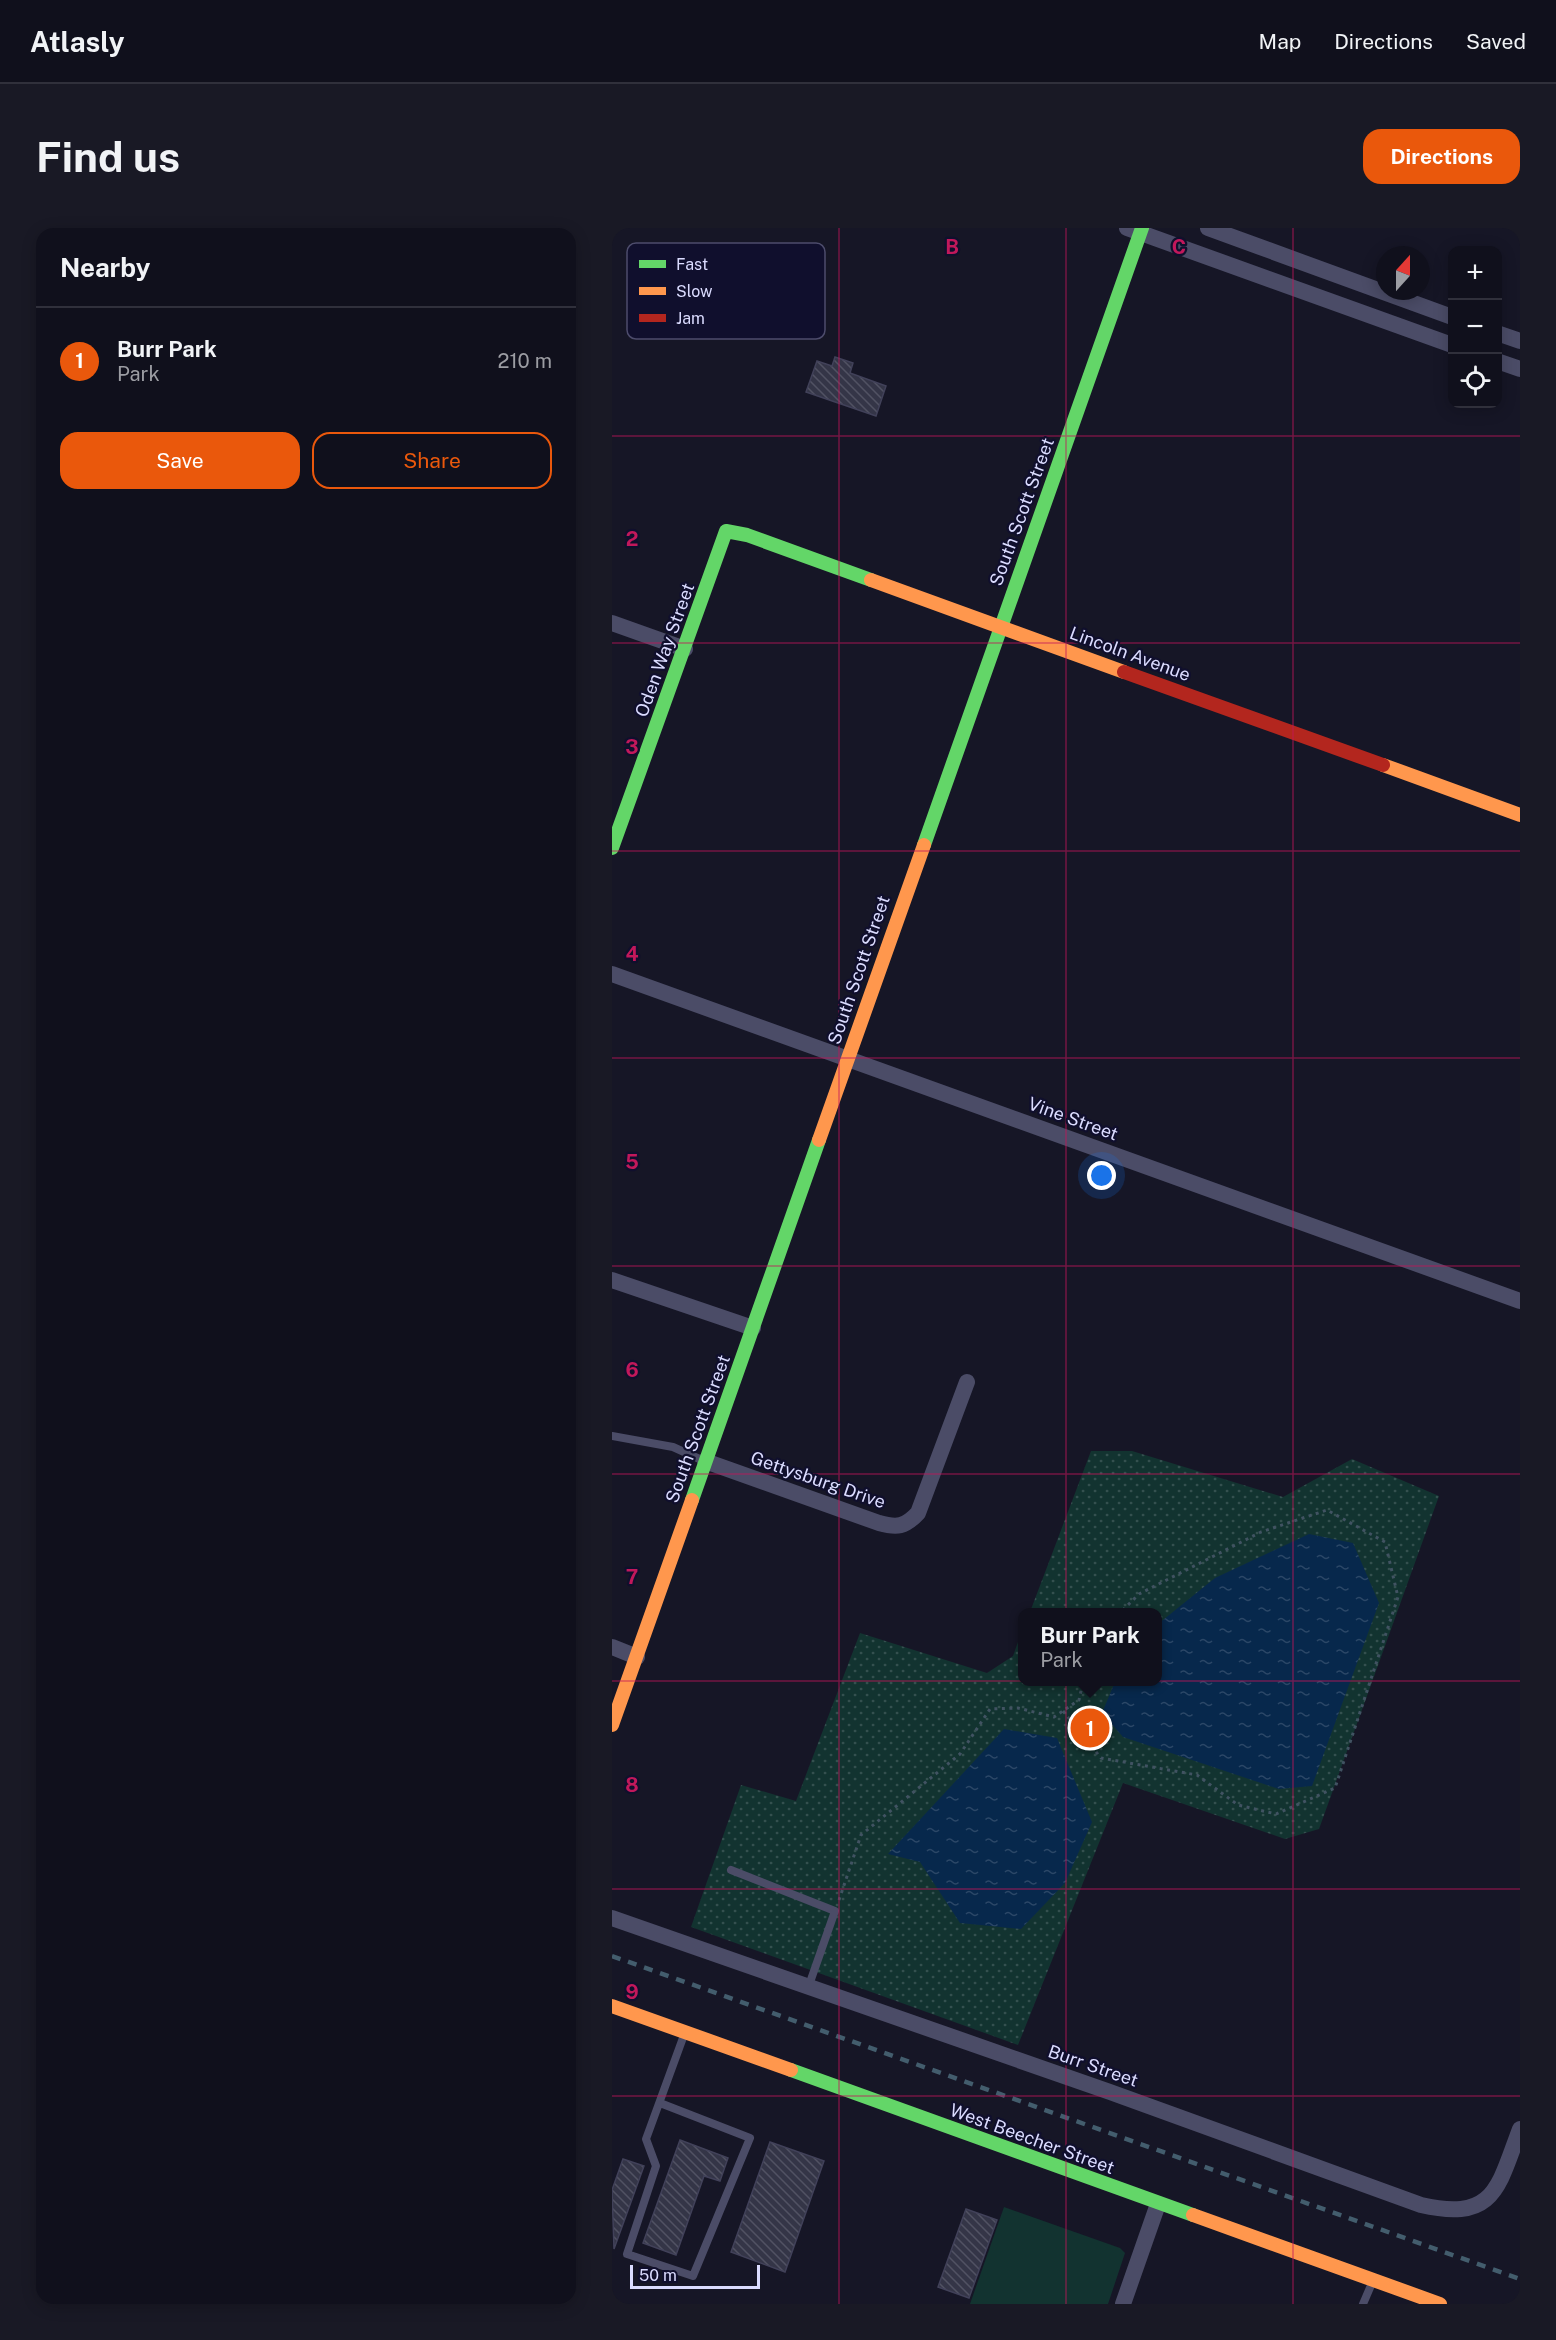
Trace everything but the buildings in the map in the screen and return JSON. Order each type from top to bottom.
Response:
[{"type":"street","points":[[1208,228],[1448,316]]},
{"type":"street","points":[[1137,230],[1448,344]]},
{"type":"street","name":"South Scott Street","points":[[612,1725],[1000,626],[1137,230]]},
{"type":"street","points":[[1502,335],[1520,341]]},
{"type":"street","points":[[1502,363],[1520,369]]},
{"type":"street","name":"Lincoln Avenue","points":[[726,531],[747,535],[1520,815]]},
{"type":"street","name":"Oden Way Street","points":[[612,848],[726,531]]},
{"type":"street","points":[[612,623],[685,649]]},
{"type":"street","name":"Vine Street","points":[[612,974],[1520,1301]]},
{"type":"street","points":[[612,1280],[753,1328]]},
{"type":"street","name":"Gettysburg Drive","points":[[705,1461],[879,1523],[895,1527],[907,1524],[918,1513],[967,1382]]},
{"type":"street","points":[[612,1647],[637,1657]]},
{"type":"street","name":"Burr Street","points":[[612,1918],[808,1989],[1110,2092],[1410,2201],[1446,2210],[1472,2207],[1485,2201],[1493,2192],[1520,2128]]},
{"type":"street","name":"West Beecher Street","points":[[612,2006],[1440,2304]]},
{"type":"street","points":[[1123,2304],[1158,2204]]},
{"type":"lane","points":[[612,1436],[673,1447],[705,1461]]},
{"type":"lane","points":[[731,1870],[835,1911],[808,1989]]},
{"type":"lane","points":[[660,2103],[750,2138],[693,2276],[627,2254],[656,2166],[646,2139],[685,2032]]},
{"type":"lane","points":[[1363,2304],[1374,2280]]},
{"type":"path","points":[[1063,1711],[1101,1758],[1197,1775],[1238,1805],[1276,1814],[1335,1788],[1398,1597],[1385,1542],[1327,1510],[1261,1532],[1139,1594],[1125,1608]]},
{"type":"path","points":[[835,1911],[861,1835],[960,1754],[990,1709],[1018,1708],[1053,1717],[1079,1700],[1082,1686]]},
{"type":"green space","points":[[1091,1451],[1132,1451],[1283,1497],[1352,1459],[1439,1496],[1319,1829],[1285,1839],[1123,1783],[1018,2045],[691,1927],[741,1785],[796,1801],[860,1633],[987,1673],[1013,1656],[1018,1642],[1018,1686],[1162,1686],[1162,1608],[1032,1608]]},
{"type":"green space","points":[[1004,2207],[1120,2248],[1125,2253],[1108,2304],[970,2304]]},
{"type":"water","points":[[1309,1534],[1353,1543],[1379,1603],[1312,1786],[1279,1789],[1123,1737],[1102,1713],[1113,1686],[1162,1686],[1162,1621],[1215,1578]]},
{"type":"water","points":[[1004,1729],[1057,1738],[1092,1822],[1065,1883],[1021,1929],[960,1923],[920,1862],[888,1854]]},
{"type":"railway","points":[[612,1956],[1520,2279]]},
{"type":"traffic: fast","points":[[924,845],[1142,228]]},
{"type":"traffic: fast","points":[[612,848],[726,531],[747,535],[871,580]]},
{"type":"traffic: fast","points":[[692,1500],[819,1140]]},
{"type":"traffic: fast","points":[[791,2070],[1193,2215]]},
{"type":"traffic: slow","points":[[871,580],[1124,672]]},
{"type":"traffic: slow","points":[[1383,765],[1520,815]]},
{"type":"traffic: slow","points":[[819,1140],[924,845]]},
{"type":"traffic: slow","points":[[612,1725],[692,1500]]},
{"type":"traffic: slow","points":[[612,2006],[791,2070]]},
{"type":"traffic: slow","points":[[1193,2215],[1440,2304]]},
{"type":"traffic: jam","points":[[1124,672],[1383,765]]},
{"type":"place","name":"Burr Park","points":[[1090,1728]]}]
